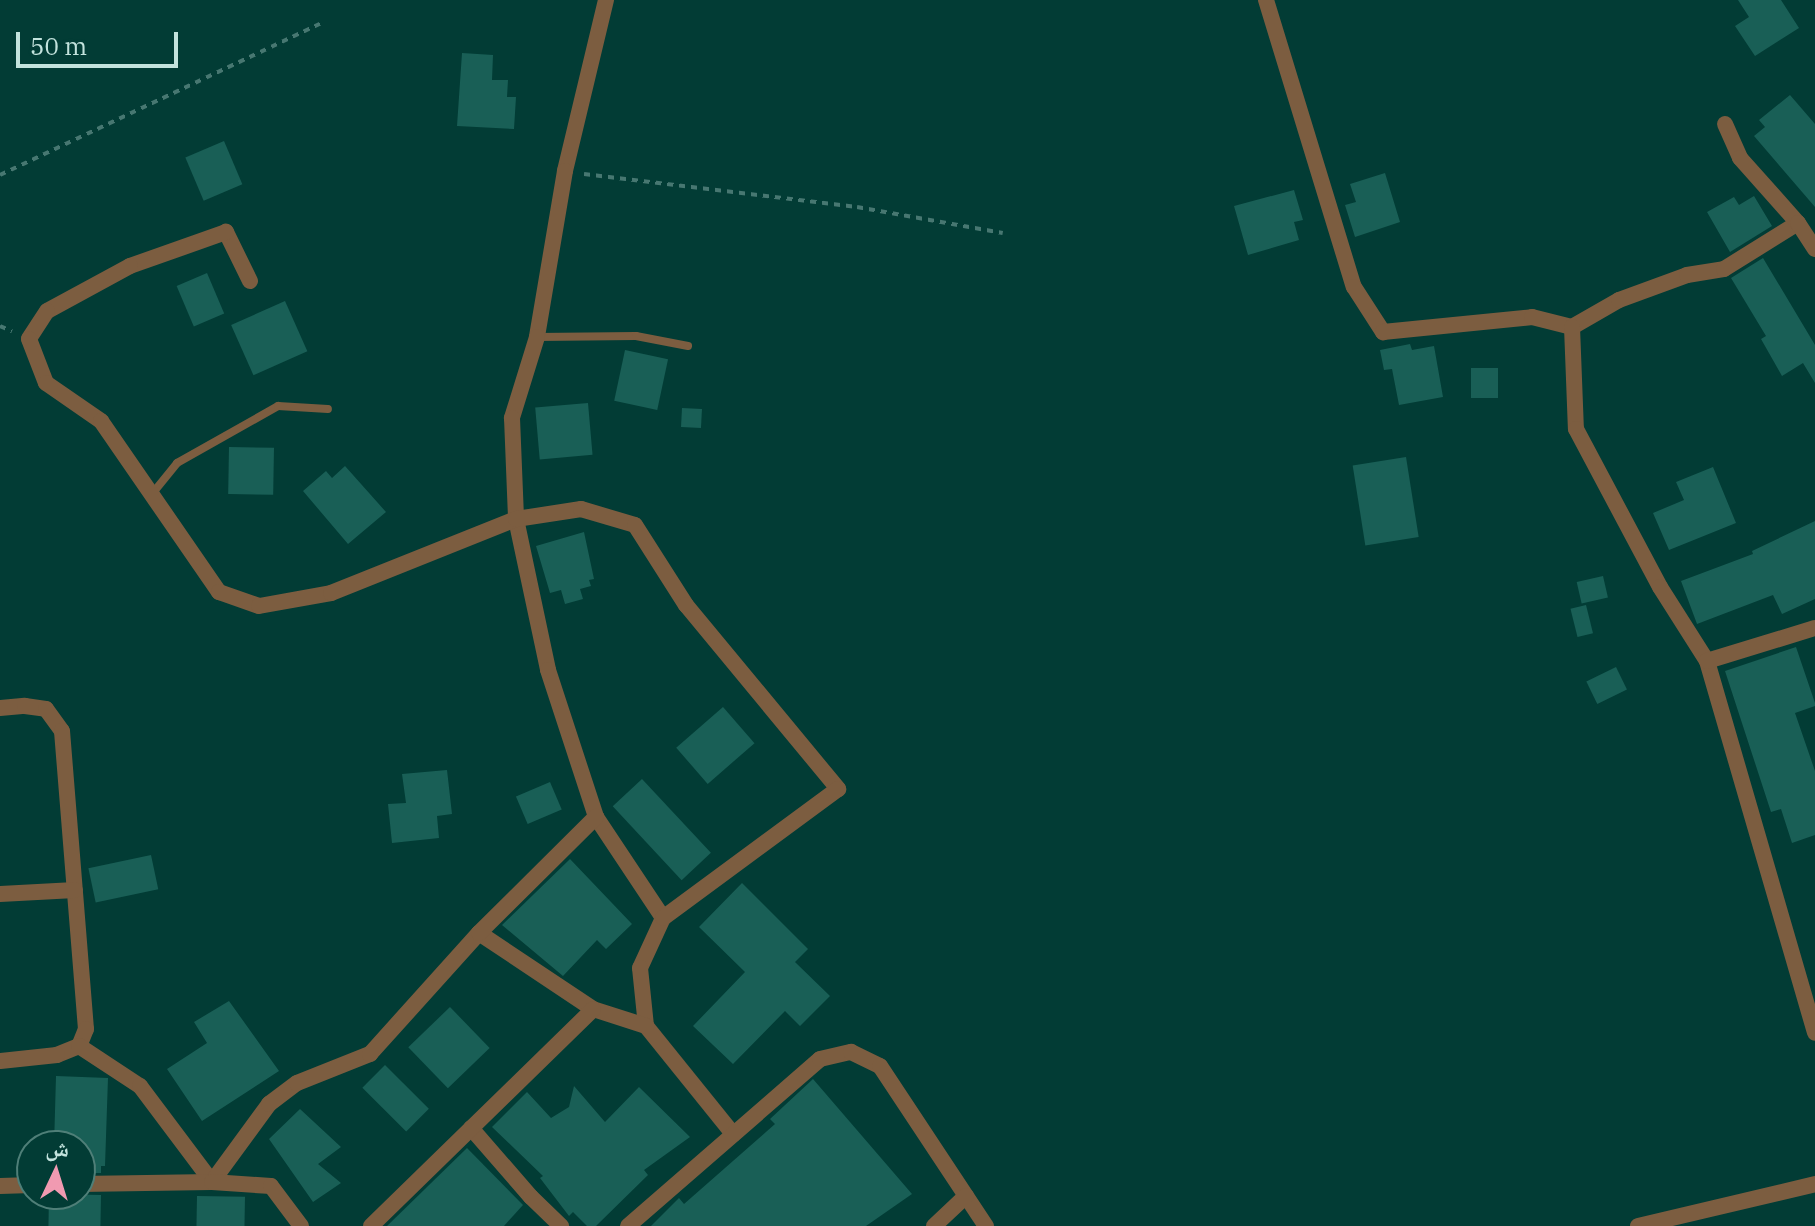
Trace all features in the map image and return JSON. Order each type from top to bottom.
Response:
[{"type":"street","points":[[606,0],[565,171],[537,337],[512,418],[516,519],[548,670],[596,817],[663,918]]},
{"type":"street","points":[[1266,0],[1354,287],[1383,332],[1532,317],[1572,327],[1619,300],[1687,275],[1724,269],[1798,223]]},
{"type":"street","points":[[1725,124],[1740,158],[1798,223],[1815,249]]},
{"type":"street","points":[[250,281],[226,232],[130,266],[47,311],[29,339],[46,383],[101,421],[219,592],[259,606],[331,593],[516,519],[581,509],[635,525],[686,605],[838,789],[663,918],[640,968],[646,1026],[733,1134]]},
{"type":"street","points":[[1572,327],[1576,429],[1660,587],[1707,661],[1815,1033]]},
{"type":"street","points":[[1707,661],[1815,628]]},
{"type":"street","points":[[0,708],[25,706],[46,709],[62,731],[86,1029],[79,1046],[57,1055],[0,1061]]},
{"type":"street","points":[[212,1182],[269,1104],[297,1083],[370,1054],[479,933],[596,817]]},
{"type":"street","points":[[0,894],[75,890]]},
{"type":"street","points":[[479,933],[593,1009],[646,1026]]},
{"type":"street","points":[[371,1226],[593,1009]]},
{"type":"street","points":[[79,1046],[140,1086],[212,1182]]},
{"type":"street","points":[[628,1226],[820,1059],[851,1052],[880,1066],[986,1226]]},
{"type":"street","points":[[471,1128],[531,1197],[561,1226]]},
{"type":"street","points":[[96,1184],[212,1182],[271,1186],[301,1226]]},
{"type":"street","points":[[1638,1226],[1815,1184]]},
{"type":"street","points":[[934,1226],[966,1196]]},
{"type":"lane","points":[[537,337],[636,336],[688,346]]},
{"type":"lane","points":[[151,495],[177,463],[278,406],[328,409]]},
{"type":"path","points":[[0,175],[321,23]]},
{"type":"path","points":[[565,171],[857,207],[1003,233]]},
{"type":"building","points":[[1738,0],[1781,0],[1799,28],[1755,56],[1735,26],[1749,17]]},
{"type":"building","points":[[462,53],[493,55],[492,80],[508,80],[507,97],[516,97],[514,129],[457,126]]},
{"type":"building","points":[[1790,95],[1815,124],[1815,207],[1754,136],[1765,127],[1759,120]]},
{"type":"building","points":[[224,141],[242,184],[204,201],[185,157]]},
{"type":"building","points":[[1385,173],[1400,222],[1355,237],[1345,205],[1356,202],[1350,184]]},
{"type":"building","points":[[1294,190],[1303,220],[1294,222],[1299,240],[1248,255],[1234,206]]},
{"type":"building","points":[[1754,196],[1772,226],[1730,252],[1707,212],[1734,197],[1739,205]]},
{"type":"building","points":[[1763,258],[1815,345],[1815,383],[1803,363],[1782,376],[1761,339],[1766,336],[1731,278]]},
{"type":"building","points":[[207,273],[224,314],[194,326],[177,286]]},
{"type":"building","points":[[285,301],[307,351],[253,375],[231,325]]},
{"type":"building","points":[[1410,344],[1412,350],[1434,346],[1443,397],[1399,405],[1392,369],[1384,370],[1380,350]]},
{"type":"building","points":[[625,350],[668,359],[657,410],[614,401]]},
{"type":"building","points":[[1471,368],[1498,368],[1498,398],[1471,398]]},
{"type":"building","points":[[588,403],[593,455],[540,459],[535,408]]},
{"type":"building","points":[[682,408],[702,409],[701,428],[681,427]]},
{"type":"building","points":[[229,447],[274,448],[273,495],[228,494]]},
{"type":"building","points":[[1406,457],[1419,537],[1365,545],[1353,465]]},
{"type":"building","points":[[345,466],[386,512],[348,544],[303,491],[326,471],[332,478]]},
{"type":"building","points":[[1713,467],[1736,523],[1669,550],[1653,513],[1684,500],[1676,482]]},
{"type":"building","points":[[1815,521],[1815,599],[1782,614],[1773,595],[1697,624],[1681,581],[1753,554],[1752,551]]},
{"type":"building","points":[[584,532],[594,579],[589,580],[591,586],[580,589],[583,599],[565,604],[561,590],[550,593],[536,546]]},
{"type":"building","points":[[1603,576],[1608,597],[1582,604],[1577,582]]},
{"type":"building","points":[[1586,605],[1593,633],[1577,637],[1570,609]]},
{"type":"building","points":[[1796,647],[1815,703],[1815,706],[1795,713],[1815,771],[1815,835],[1792,843],[1781,809],[1771,812],[1725,671]]},
{"type":"building","points":[[1616,667],[1627,689],[1597,704],[1586,681]]},
{"type":"building","points":[[723,707],[754,743],[708,784],[676,748]]},
{"type":"building","points":[[447,770],[452,814],[437,816],[439,838],[392,843],[388,804],[406,803],[402,774]]},
{"type":"building","points":[[642,779],[711,853],[682,880],[613,806]]},
{"type":"building","points":[[550,782],[562,810],[528,824],[516,796]]},
{"type":"building","points":[[151,855],[158,889],[96,903],[88,868]]},
{"type":"building","points":[[570,859],[632,924],[606,949],[597,940],[563,976],[502,925]]},
{"type":"building","points":[[742,883],[808,949],[795,962],[830,996],[800,1026],[785,1011],[733,1064],[693,1026],[745,972],[699,927]]},
{"type":"building","points":[[229,1001],[279,1071],[202,1121],[167,1069],[207,1043],[194,1022]]},
{"type":"building","points":[[450,1007],[490,1048],[448,1088],[408,1047]]},
{"type":"building","points":[[385,1065],[429,1109],[406,1131],[362,1088]]},
{"type":"building","points":[[56,1076],[108,1078],[105,1166],[101,1166],[101,1173],[96,1173],[96,1130],[54,1130]]},
{"type":"building","points":[[813,1079],[912,1194],[866,1226],[651,1226],[679,1198],[684,1204],[775,1124],[770,1119]]},
{"type":"building","points":[[574,1086],[605,1122],[639,1087],[690,1137],[644,1170],[648,1175],[596,1226],[587,1226],[573,1212],[569,1216],[540,1178],[543,1176],[492,1127],[527,1092],[551,1118],[569,1107]]},
{"type":"building","points":[[300,1109],[341,1147],[318,1164],[341,1183],[313,1202],[269,1139]]},
{"type":"building","points":[[467,1148],[523,1205],[504,1226],[387,1226]]},
{"type":"building","points":[[96,1195],[101,1195],[100,1226],[48,1226],[49,1210],[96,1210]]},
{"type":"building","points":[[197,1196],[245,1197],[244,1226],[196,1226]]}]
